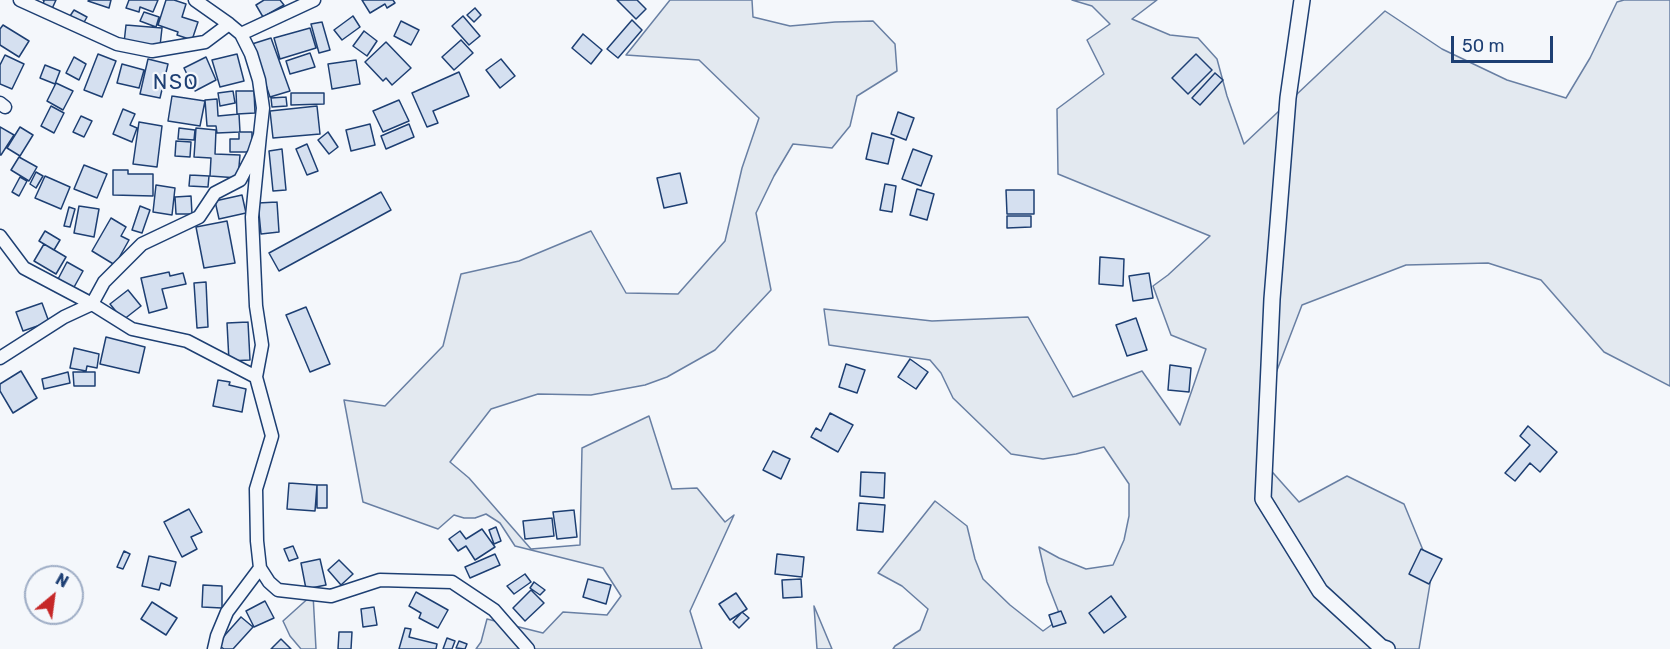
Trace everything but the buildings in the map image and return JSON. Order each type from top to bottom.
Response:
[{"type":"street","points":[[20,0],[117,45],[152,51],[205,42],[229,24]]},
{"type":"street","points":[[195,0],[241,34],[260,80],[263,108],[252,217],[256,306],[262,345],[256,376],[272,436],[256,489],[260,568],[269,582],[278,590],[331,596],[380,580],[452,582],[494,610],[528,649]]},
{"type":"street","points":[[241,34],[314,0]]},
{"type":"street","points":[[1302,0],[1288,98],[1274,275],[1263,500],[1320,591],[1381,647],[1387,649]]},
{"type":"street","points":[[0,358],[64,317],[92,304],[104,282],[142,244],[199,218],[215,193],[240,180],[260,135]]},
{"type":"street","points":[[0,236],[24,268],[92,304],[132,329],[187,341],[256,376]]},
{"type":"street","points":[[214,649],[226,612],[260,568]]},
{"type":"shaded area","points":[[670,0],[752,0],[753,17],[790,26],[873,21],[895,44],[897,71],[857,96],[850,126],[832,148],[793,144],[756,213],[771,290],[715,350],[667,377],[645,385],[591,395],[538,394],[491,409],[450,462],[469,478],[531,549],[580,545],[582,448],[649,416],[672,489],[697,488],[725,522],[734,515],[690,611],[702,649],[476,649],[481,642],[487,619],[543,633],[563,612],[607,615],[621,596],[603,568],[515,546],[500,523],[486,514],[475,518],[454,515],[438,529],[363,502],[344,400],[385,406],[443,346],[461,274],[519,261],[591,231],[626,293],[678,294],[725,241],[742,168],[759,118],[699,60],[626,55]]},
{"type":"shaded area","points":[[1072,0],[1157,0],[1132,19],[1170,35],[1198,38],[1217,59],[1244,144],[1385,11],[1442,49],[1507,80],[1566,98],[1590,58],[1617,2],[1670,0],[1670,386],[1604,352],[1541,280],[1488,263],[1406,265],[1302,305],[1266,399],[1266,465],[1299,502],[1347,476],[1404,504],[1432,572],[1419,649],[893,649],[920,630],[928,609],[902,586],[878,573],[935,501],[967,526],[975,559],[983,579],[1010,605],[1043,631],[1061,618],[1047,582],[1039,547],[1086,569],[1113,565],[1124,540],[1129,516],[1129,484],[1104,447],[1043,459],[1011,454],[953,398],[941,373],[930,360],[829,345],[824,309],[932,321],[1028,317],[1073,397],[1142,371],[1180,425],[1206,349],[1171,335],[1153,286],[1210,236],[1058,174],[1057,109],[1104,74],[1087,40],[1110,24],[1092,6]]},
{"type":"shaded area","points":[[313,594],[316,649],[301,649],[290,636],[283,621]]},
{"type":"shaded area","points":[[814,606],[832,649],[817,649]]},
{"type":"district","name":"NSO","points":[[176,83]]}]
